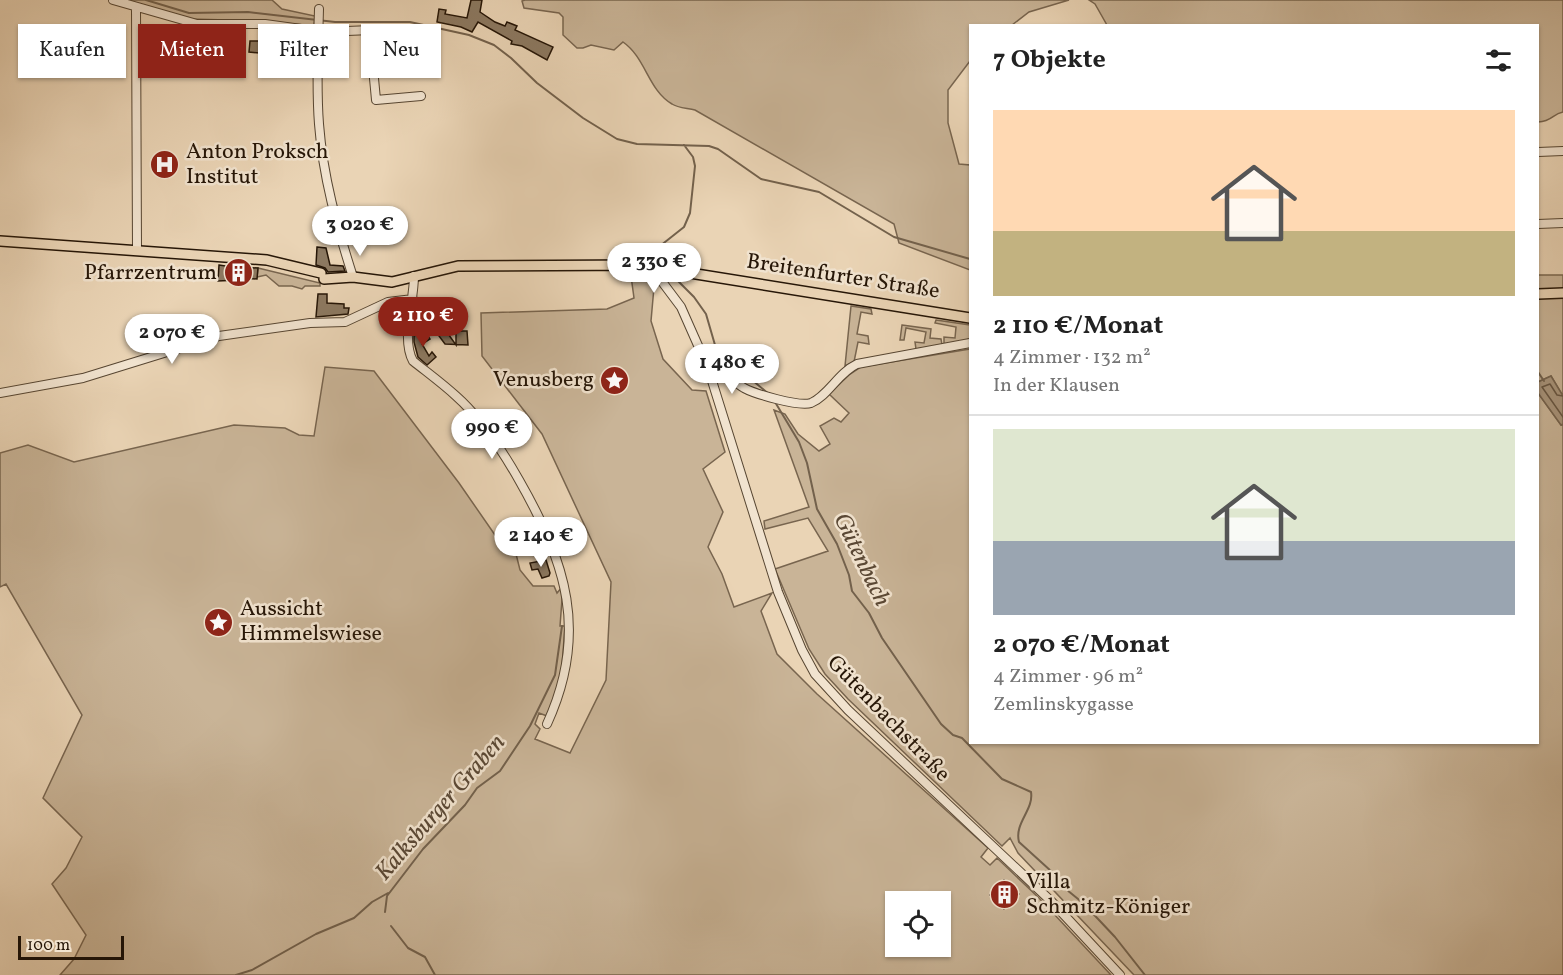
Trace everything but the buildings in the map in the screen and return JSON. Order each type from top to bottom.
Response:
[{"type":"main road","points":[[0,241],[137,251],[154,250],[251,259],[322,276],[387,282],[458,266],[654,267]]},
{"type":"main road","name":"Breitenfurter Straße","points":[[654,267],[969,318]]},
{"type":"main road","points":[[1539,294],[1563,293]]},
{"type":"street","points":[[113,0],[197,24],[258,24]]},
{"type":"street","points":[[136,8],[137,251]]},
{"type":"street","points":[[318,24],[319,13]]},
{"type":"street","points":[[349,30],[371,30],[371,62],[374,68],[376,100],[421,96]]},
{"type":"street","points":[[319,78],[319,124],[325,171],[337,227],[352,277]]},
{"type":"street","points":[[1539,152],[1563,151]]},
{"type":"street","points":[[1539,224],[1563,223]]},
{"type":"street","name":"Gütenbachstraße","points":[[654,267],[655,274],[681,307],[708,368],[778,592],[801,650],[815,674],[848,710],[1052,902],[1120,975]]},
{"type":"street","points":[[414,276],[407,347],[413,361],[457,397],[486,428],[537,511],[555,549],[567,592],[567,652],[561,691],[547,724]]},
{"type":"street","points":[[0,393],[83,378],[219,336],[315,323],[345,322],[388,302],[412,299]]},
{"type":"street","points":[[708,368],[716,368],[744,387],[762,395],[808,404],[816,400],[846,370],[856,364],[969,343]]},
{"type":"shaded area","points":[[126,0],[272,0],[282,9],[315,16],[314,24],[190,19]]},
{"type":"shaded area","points":[[1069,0],[1029,12],[1013,24],[969,24],[969,62],[948,90],[948,123],[959,164],[969,165],[969,270],[899,243],[894,224],[695,110],[672,104],[657,91],[637,56],[623,42],[614,50],[591,45],[577,48],[563,35],[563,17],[559,13],[524,8],[522,1]]},
{"type":"shaded area","points":[[1089,0],[1563,0],[1563,112],[1539,122],[1539,24],[1106,24],[1095,4]]},
{"type":"shaded area","points":[[258,268],[320,283],[320,286],[305,286],[302,289],[279,286],[266,275],[257,277]]},
{"type":"shaded area","points":[[638,274],[654,287],[651,321],[663,359],[692,390],[706,391],[725,452],[703,469],[723,512],[708,547],[722,574],[734,607],[772,593],[761,611],[777,654],[817,694],[988,848],[981,857],[990,865],[997,858],[1039,898],[1111,975],[60,975],[74,959],[86,935],[52,884],[66,868],[82,837],[43,798],[82,715],[6,584],[0,587],[0,453],[28,445],[74,462],[234,425],[285,428],[299,435],[314,436],[325,367],[374,371],[459,483],[495,535],[505,537],[514,546],[520,570],[533,586],[554,586],[557,593],[563,586],[560,626],[565,626],[561,679],[547,716],[539,713],[535,724],[540,729],[535,739],[570,753],[606,680],[611,582],[542,434],[482,356],[481,313],[607,309],[634,298],[631,276]]},
{"type":"shaded area","points":[[1539,275],[1563,275],[1563,396],[1551,376],[1539,382]]},
{"type":"shaded area","points":[[851,306],[871,309],[872,314],[861,312],[857,334],[868,336],[869,344],[858,342],[854,362],[845,366]]},
{"type":"shaded area","points":[[936,320],[969,325],[969,339],[944,345],[944,337],[955,338],[956,327],[935,323]]},
{"type":"shaded area","points":[[902,325],[931,329],[930,338],[941,339],[942,345],[916,349],[915,342],[924,343],[926,332],[906,328],[904,340],[900,340]]},
{"type":"shaded area","points":[[969,349],[969,744],[1539,744],[1539,394],[1561,425],[1563,424],[1563,975],[1134,975],[1018,853],[1010,838],[1002,846],[848,699],[825,674],[809,649],[775,569],[828,551],[808,518],[765,529],[764,521],[809,507],[774,410],[785,414],[798,434],[819,451],[830,444],[820,426],[834,418],[841,422],[849,413],[829,394],[861,367]]},
{"type":"water","points":[[1551,376],[1563,396],[1563,424],[1561,425],[1539,394],[1539,382]]},
{"type":"waterway","points":[[146,0],[189,13],[248,12],[335,22],[410,22],[469,35],[494,45],[537,83],[583,118],[617,139],[637,144],[709,146],[718,149],[761,179],[819,192],[894,237],[969,259]]},
{"type":"waterway","name":"Gütenbach","points":[[665,266],[659,254],[660,246],[684,227],[690,213],[695,166],[693,157],[684,145]]},
{"type":"waterway","name":"Gütenbach","points":[[670,273],[694,297],[706,314],[715,345],[721,354],[770,395]]},
{"type":"waterway","points":[[1539,374],[1544,381]]},
{"type":"waterway","name":"Gütenbach","points":[[775,402],[799,442],[807,463],[817,509],[837,544],[849,575],[852,591],[869,613],[882,638],[941,724],[953,735],[962,738],[1002,779],[1031,792],[1030,805],[1019,829],[1019,842],[1083,903],[1115,937],[1145,975]]},
{"type":"waterway","name":"Kalksburger Graben","points":[[385,912],[387,896],[423,849],[465,805],[477,788],[500,771],[530,726],[555,675],[562,626]]},
{"type":"waterway","points":[[236,975],[252,970],[316,934],[354,918],[372,902],[388,893]]},
{"type":"waterway","name":"Kalksburger Graben","points":[[391,926],[408,948],[425,957],[435,975]]},
{"type":"place","name":"Anton Proksch Institut","points":[[165,165]]},
{"type":"place","name":"Pfarrzentrum","points":[[238,273]]},
{"type":"place","name":"Venusberg","points":[[615,380]]},
{"type":"place","name":"Aussicht Himmelswiese","points":[[219,622]]},
{"type":"place","name":"Villa Schmitz-Königer","points":[[1005,895]]}]
